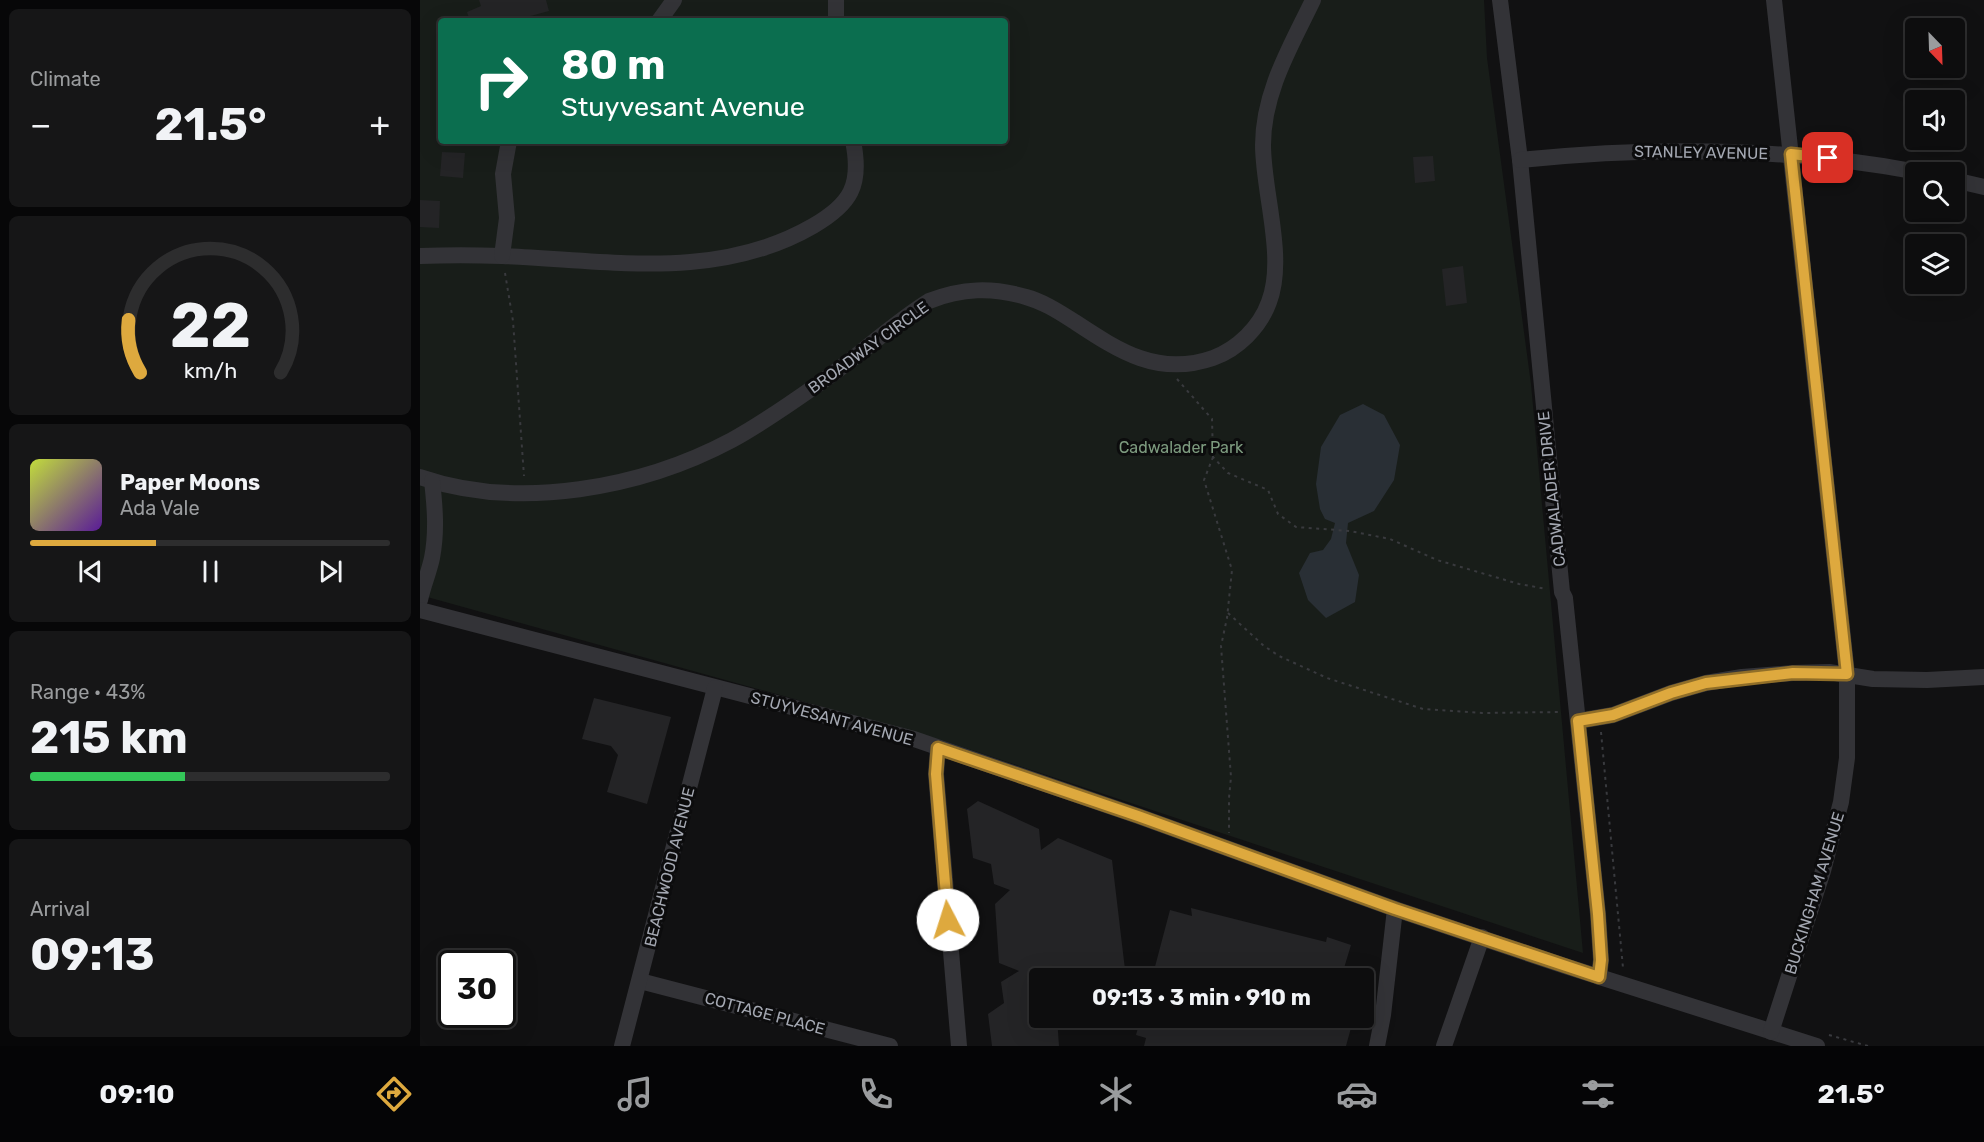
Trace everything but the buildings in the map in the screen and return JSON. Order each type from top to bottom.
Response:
[{"type":"street","points":[[661,18],[674,0]]},
{"type":"street","points":[[836,0],[836,18]]},
{"type":"street","name":"BROADWAY CIRCLE","points":[[426,479],[459,487],[525,492],[562,491],[627,480],[691,459],[731,441],[767,420],[827,379],[920,307],[949,293],[986,290],[1029,298],[1051,307],[1124,352],[1159,363],[1189,364],[1221,355],[1246,337],[1267,308],[1273,293],[1275,257],[1263,146],[1265,123],[1277,74],[1313,0]]},
{"type":"street","name":"CADWALADER DRIVE","points":[[1500,0],[1520,160],[1562,592],[1578,717],[1598,914],[1601,960],[1599,977]]},
{"type":"street","name":"BUCKINGHAM AVENUE","points":[[1771,1032],[1824,871],[1841,802],[1847,758],[1847,674],[1774,0]]},
{"type":"street","points":[[502,256],[507,218],[503,174],[508,144]]},
{"type":"street","points":[[420,256],[502,256],[664,265],[700,263],[735,257],[802,232],[829,217],[842,206],[853,188],[857,173],[854,144]]},
{"type":"street","name":"STANLEY AVENUE","points":[[1520,160],[1623,151],[1686,150],[1791,154],[1905,170]]},
{"type":"street","points":[[1965,183],[1984,187]]},
{"type":"street","points":[[420,600],[432,559],[435,538],[436,510],[426,479]]},
{"type":"street","name":"STUYVESANT AVENUE","points":[[420,610],[914,740],[1149,820],[1395,909],[1599,977],[1771,1032],[1823,1040]]},
{"type":"street","points":[[1578,717],[1613,715],[1671,693],[1706,683],[1793,673],[1847,674],[1873,679],[1927,680],[1984,677]]},
{"type":"street","name":"BEACHWOOD AVENUE","points":[[622,1046],[715,688]]},
{"type":"street","points":[[938,748],[936,774],[959,1046]]},
{"type":"street","points":[[1377,1046],[1383,1015],[1395,909]]},
{"type":"street","points":[[1444,1046],[1482,937]]},
{"type":"street","name":"COTTAGE PLACE","points":[[640,981],[890,1046]]},
{"type":"street","points":[[945,1046],[957,1023]]},
{"type":"path","points":[[502,256],[513,321],[525,492]]},
{"type":"path","points":[[1159,363],[1174,375],[1212,418],[1213,457],[1204,480],[1232,570],[1228,612],[1221,646],[1231,777],[1229,836]]},
{"type":"path","points":[[1213,457],[1228,473],[1268,490],[1278,514],[1296,527],[1350,531],[1390,539],[1437,560],[1519,584],[1562,592]]},
{"type":"path","points":[[1228,612],[1263,646],[1279,656],[1327,678],[1423,710],[1578,717]]},
{"type":"path","points":[[1601,717],[1602,759],[1623,972]]},
{"type":"path","points":[[1823,1040],[1868,1046]]},
{"type":"green space","name":"Cadwalader Park","points":[[420,0],[1484,0],[1487,58],[1531,384],[1583,953],[938,739],[420,595]]},
{"type":"shaded area","points":[[1363,404],[1384,415],[1400,445],[1394,480],[1374,511],[1348,523],[1346,543],[1359,575],[1355,602],[1326,618],[1308,600],[1299,573],[1310,553],[1323,550],[1331,539],[1335,523],[1325,519],[1320,509],[1316,484],[1321,447],[1340,415]]},
{"type":"route","points":[[948,920],[936,774],[938,748],[1138,816],[1395,909],[1599,977],[1601,960],[1598,914],[1578,721],[1613,715],[1671,693],[1706,683],[1742,677],[1793,673],[1847,674],[1791,154],[1828,158]]}]
